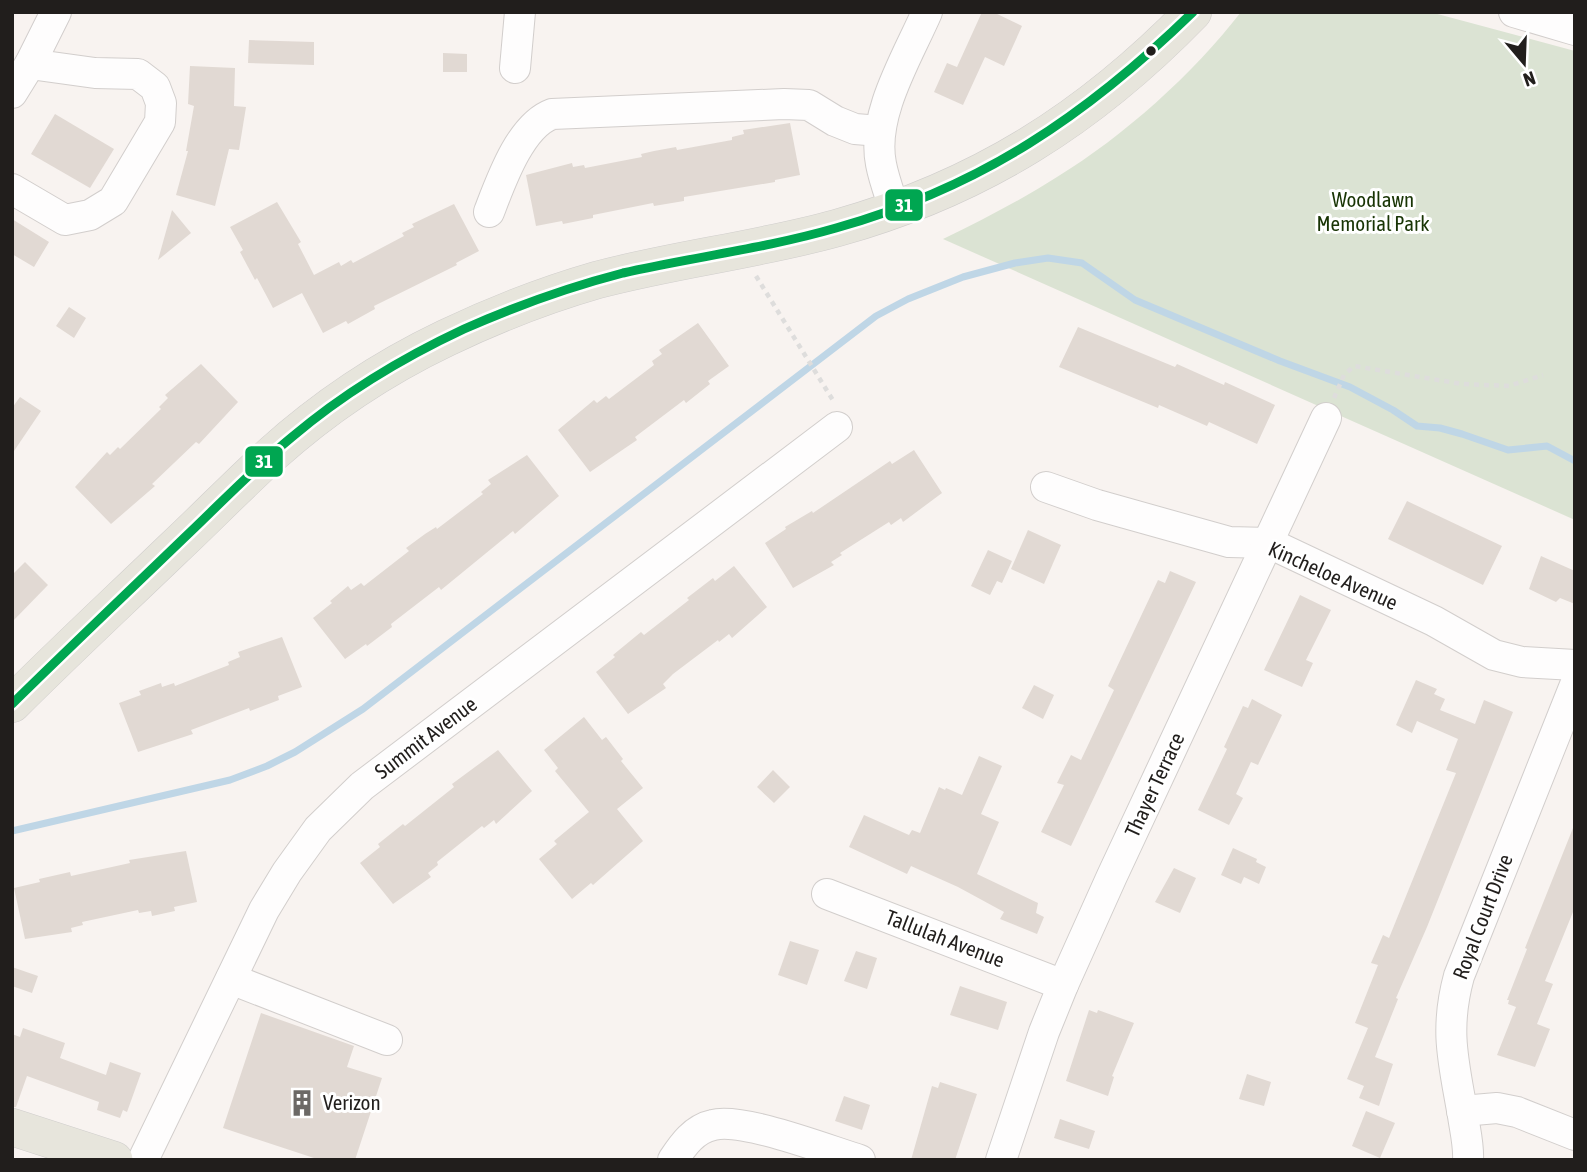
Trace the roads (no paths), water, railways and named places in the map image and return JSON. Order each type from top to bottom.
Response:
[{"type":"main road","points":[[12,704],[273,453],[327,410],[382,373],[443,339],[522,304],[597,280],[834,229],[895,211],[955,187],[1065,124],[1127,77],[1192,13]]},
{"type":"main road","points":[[12,1127],[114,1160]]},
{"type":"street","points":[[12,93],[56,12]]},
{"type":"street","points":[[515,68],[520,12]]},
{"type":"street","points":[[895,211],[880,162],[880,131],[888,99],[927,12]]},
{"type":"street","points":[[1514,12],[1575,30]]},
{"type":"street","points":[[12,189],[65,220],[90,215],[113,201],[160,122],[160,103],[155,87],[138,74],[95,73],[30,64]]},
{"type":"street","points":[[489,212],[516,150],[539,119],[552,114],[784,104],[809,106],[855,129],[880,131]]},
{"type":"street","name":"Thayer Terrace","points":[[1001,1160],[1044,1032],[1063,985],[1329,410]]},
{"type":"street","name":"Summit Avenue","points":[[143,1160],[264,910],[318,829],[362,786],[837,427]]},
{"type":"street","name":"Kincheloe Avenue","points":[[1046,487],[1097,505],[1229,542],[1269,543],[1434,621],[1494,655],[1521,662],[1575,665]]},
{"type":"street","name":"Royal Court Drive","points":[[1468,1160],[1452,1055],[1451,1003],[1459,976],[1575,685]]},
{"type":"street","name":"Tallulah Avenue","points":[[827,894],[1063,985]]},
{"type":"street","points":[[231,979],[387,1040]]},
{"type":"street","points":[[1462,1111],[1497,1108],[1517,1112],[1575,1135]]},
{"type":"street","points":[[673,1160],[683,1144],[698,1131],[713,1124],[739,1123],[860,1160]]},
{"type":"waterway","points":[[12,831],[230,780],[295,752],[363,709],[876,316],[908,299],[963,277],[1015,263],[1048,258],[1082,263],[1135,300],[1280,361],[1350,387],[1417,426],[1440,428],[1508,450],[1547,446],[1575,461]]},
{"type":"place","name":"Verizon","points":[[302,1103]]},
{"type":"park label","name":"Woodlawn Memorial Park","points":[[1373,212]]}]
